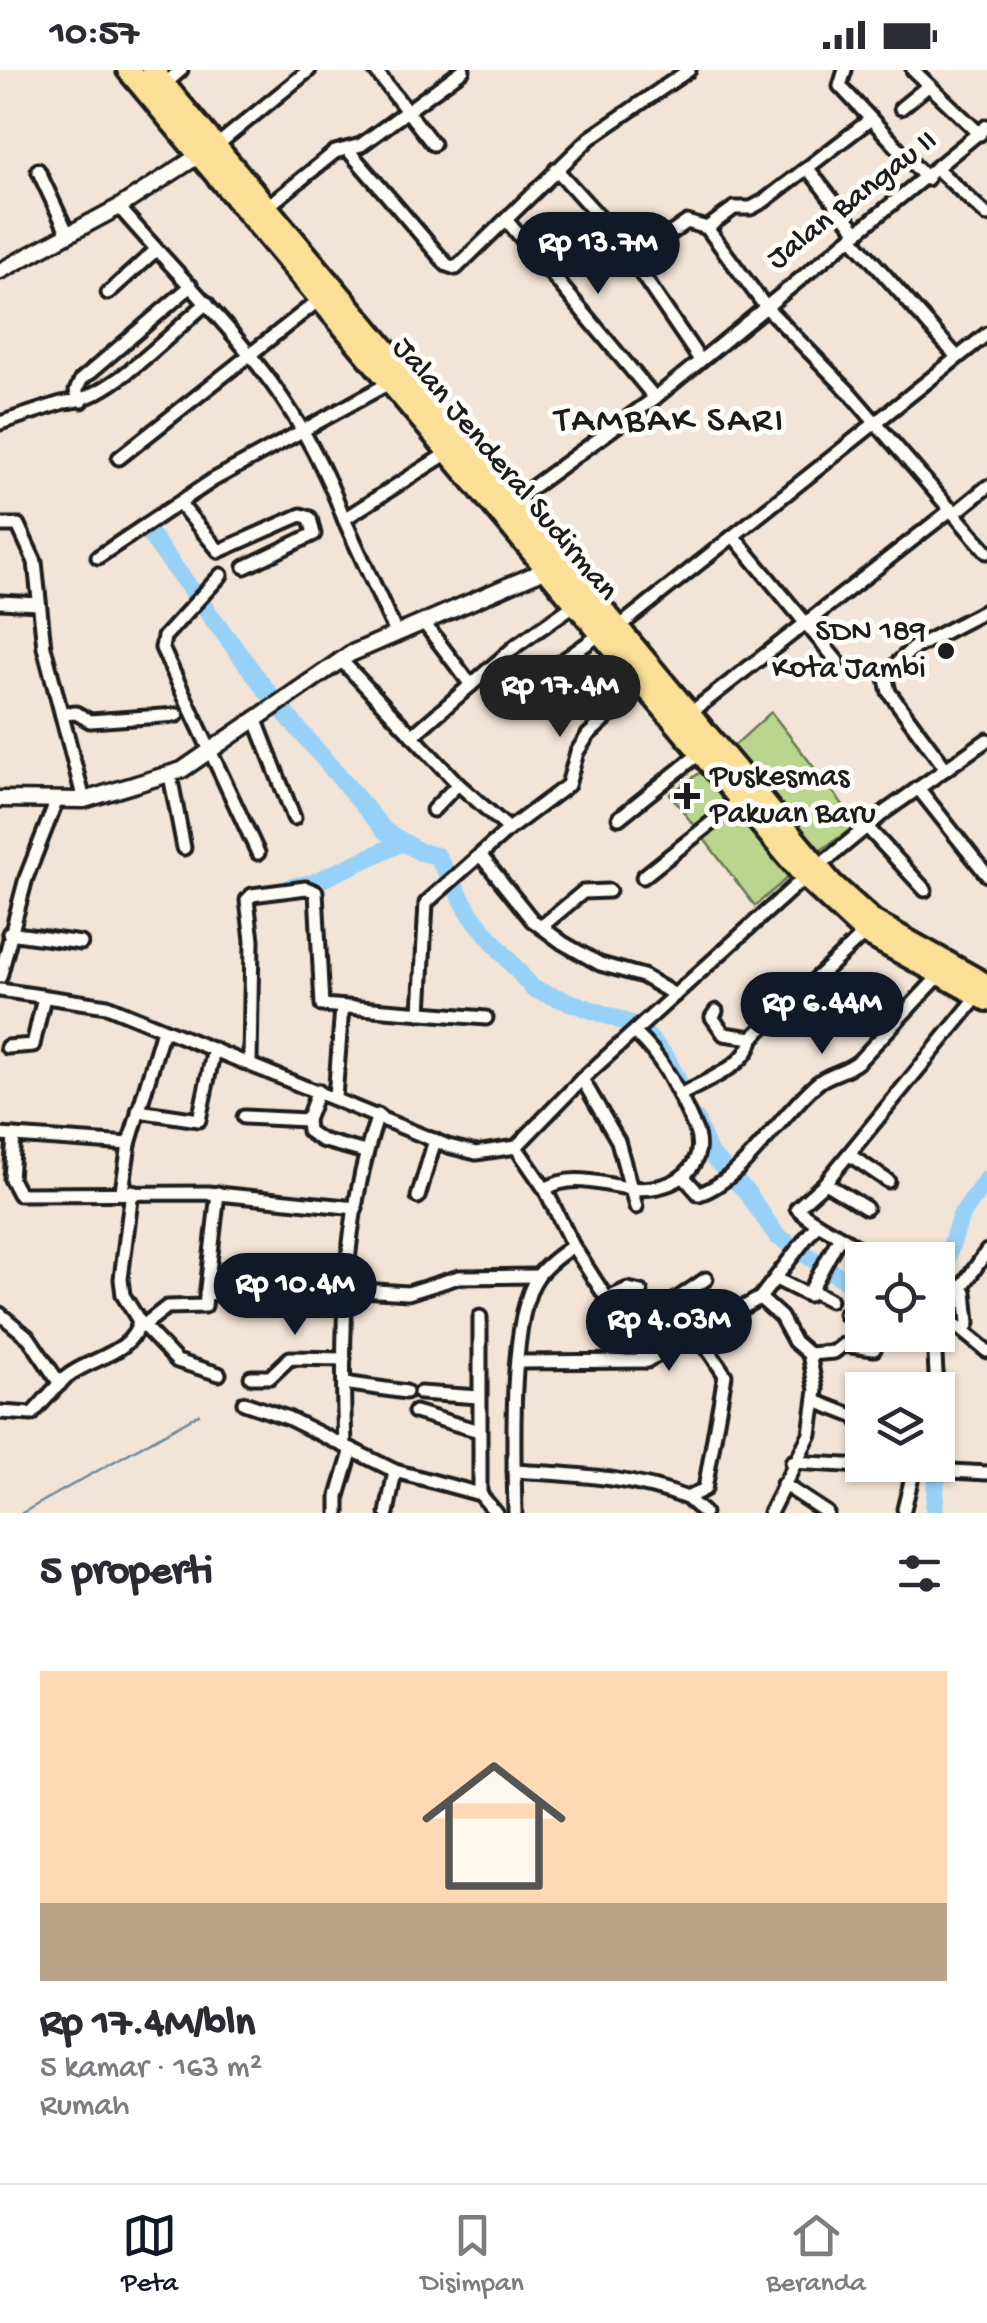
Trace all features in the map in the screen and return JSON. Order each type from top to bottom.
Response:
[{"type":"highway","name":"Jalan Jenderal Sudirman","points":[[128,70],[266,208],[319,300],[389,370],[450,452],[514,500],[611,630],[644,684],[700,753],[738,789],[864,933],[939,976],[984,994]]},
{"type":"highway","name":"Jalan Jenderal Sudirman","points":[[158,77],[208,150],[475,468],[547,569],[577,603],[611,630],[689,714],[738,789]]},
{"type":"highway","name":"Jalan Jenderal Sudirman","points":[[811,872],[874,921],[984,994]]},
{"type":"street","points":[[158,77],[181,70]]},
{"type":"street","points":[[0,270],[119,207],[208,150],[309,70]]},
{"type":"street","points":[[374,70],[433,144]]},
{"type":"street","points":[[266,208],[334,152],[348,150],[462,70]]},
{"type":"street","points":[[348,150],[450,267],[458,267],[508,222],[556,168],[601,130],[690,70]]},
{"type":"street","points":[[846,70],[840,86],[871,119],[987,215]]},
{"type":"street","points":[[913,70],[984,130]]},
{"type":"street","points":[[902,108],[928,86]]},
{"type":"street","points":[[708,228],[734,208],[754,208],[809,170],[871,119]]},
{"type":"street","name":"Jalan Bangau II","points":[[514,500],[655,398],[984,130]]},
{"type":"street","points":[[556,168],[633,260],[700,360]]},
{"type":"street","points":[[38,170],[68,234]]},
{"type":"street","points":[[809,170],[855,236],[958,357]]},
{"type":"street","points":[[119,207],[252,352],[305,430],[398,634]]},
{"type":"street","points":[[508,222],[655,398]]},
{"type":"street","points":[[633,260],[687,222],[708,228],[765,306],[876,424],[987,552]]},
{"type":"street","points":[[108,293],[156,250]]},
{"type":"street","points":[[82,401],[76,391],[81,380],[192,286]]},
{"type":"street","points":[[119,458],[319,300]]},
{"type":"street","points":[[0,423],[82,401],[122,376],[207,303]]},
{"type":"street","points":[[544,674],[611,630],[734,537],[987,334]]},
{"type":"street","points":[[98,556],[213,480],[305,430],[389,370]]},
{"type":"street","points":[[344,518],[450,452]]},
{"type":"street","points":[[689,714],[987,487]]},
{"type":"street","points":[[180,504],[211,546],[221,551],[300,515],[310,518],[314,534],[245,567]]},
{"type":"street","points":[[0,526],[19,526],[34,562],[44,647],[84,800]]},
{"type":"street","points":[[734,537],[837,661]]},
{"type":"street","points":[[0,799],[84,800],[170,775],[340,659],[547,569]]},
{"type":"street","points":[[222,575],[164,637],[162,648],[258,853]]},
{"type":"street","points":[[0,602],[39,604]]},
{"type":"street","points":[[412,736],[577,603]]},
{"type":"street","points":[[946,769],[888,692],[885,676],[912,649],[987,610]]},
{"type":"street","points":[[424,623],[471,685]]},
{"type":"street","points":[[340,659],[458,784],[509,830]]},
{"type":"street","points":[[420,1013],[425,906],[454,876],[568,785],[577,752],[588,735],[644,684]]},
{"type":"street","points":[[62,714],[76,713],[90,720],[176,715]]},
{"type":"street","points":[[262,714],[294,818]]},
{"type":"street","points":[[0,990],[98,1003],[435,1140],[476,1153],[516,1147],[582,1080],[811,872],[866,826],[987,740]]},
{"type":"street","points":[[618,818],[700,753]]},
{"type":"street","points":[[170,775],[184,848]]},
{"type":"street","points":[[433,810],[458,784]]},
{"type":"street","points":[[918,788],[987,875]]},
{"type":"street","points":[[643,876],[738,789]]},
{"type":"street","points":[[0,977],[10,934],[56,802]]},
{"type":"street","points":[[866,826],[925,890]]},
{"type":"street","points":[[481,856],[541,928],[582,956],[643,976],[675,996]]},
{"type":"street","points":[[250,1062],[250,896],[314,890],[319,1002],[342,1008],[486,1018]]},
{"type":"street","points":[[541,928],[586,890],[599,894],[609,891]]},
{"type":"street","points":[[683,1093],[740,1060],[751,1050],[752,1038],[864,933]]},
{"type":"street","points":[[10,934],[82,943]]},
{"type":"street","points":[[683,1176],[699,1194],[722,1182],[822,1079],[847,1072],[859,1061],[939,976]]},
{"type":"street","points":[[846,1242],[797,1206],[852,1156],[984,994]]},
{"type":"street","points":[[7,1046],[33,1045],[44,997]]},
{"type":"street","points":[[335,1097],[342,1008]]},
{"type":"street","points":[[716,1010],[712,1017],[724,1034],[752,1038]]},
{"type":"street","points":[[163,1030],[128,1144],[120,1286],[141,1323],[177,1361],[219,1374]]},
{"type":"street","points":[[546,1189],[567,1181],[588,1181],[650,1189],[683,1176],[698,1160],[702,1144],[683,1093],[656,1052],[635,1033]]},
{"type":"street","points":[[138,1110],[199,1120],[214,1049]]},
{"type":"street","points":[[582,1080],[618,1141],[636,1207]]},
{"type":"street","points":[[318,1091],[307,1120],[313,1136],[366,1152]]},
{"type":"street","points":[[338,1513],[348,1448],[344,1303],[366,1152],[378,1115]]},
{"type":"street","points":[[244,1117],[307,1120]]},
{"type":"street","points":[[0,1134],[128,1144]]},
{"type":"street","points":[[14,1136],[11,1179],[20,1194]]},
{"type":"street","points":[[418,1197],[435,1140]]},
{"type":"street","points":[[516,1147],[546,1189],[573,1246],[648,1361]]},
{"type":"street","points":[[852,1156],[888,1182]]},
{"type":"street","points":[[825,1183],[866,1208]]},
{"type":"street","points":[[0,1197],[127,1191],[218,1193],[356,1208]]},
{"type":"street","points":[[0,1412],[28,1416],[74,1371],[111,1354],[141,1323],[166,1307],[203,1308],[218,1193]]},
{"type":"street","points":[[518,1362],[648,1361],[760,1298],[817,1224]]},
{"type":"street","points":[[776,1280],[806,1295],[839,1238]]},
{"type":"street","points":[[515,1513],[518,1362],[526,1303],[538,1276],[573,1246]]},
{"type":"street","points":[[964,1331],[968,1323],[962,1288],[987,1251]]},
{"type":"street","points":[[346,1289],[408,1294],[459,1277],[538,1276]]},
{"type":"street","points":[[629,1332],[706,1279]]},
{"type":"street","points":[[955,1285],[962,1288]]},
{"type":"street","points":[[606,1299],[628,1290],[641,1292]]},
{"type":"street","points":[[810,1290],[830,1300]]},
{"type":"street","points":[[206,1292],[344,1303]]},
{"type":"street","points":[[760,1298],[782,1317],[794,1341],[809,1354],[815,1401],[810,1434],[792,1462],[770,1513]]},
{"type":"street","points":[[0,1314],[29,1338],[60,1384]]},
{"type":"street","points":[[480,1316],[480,1494]]},
{"type":"street","points":[[955,1325],[987,1351]]},
{"type":"street","points":[[686,1498],[705,1489],[725,1382],[722,1368],[697,1333]]},
{"type":"street","points":[[809,1354],[834,1352],[845,1345]]},
{"type":"street","points":[[251,1377],[270,1377],[290,1358],[344,1359]]},
{"type":"street","points":[[344,1383],[406,1392]]},
{"type":"street","points":[[420,1393],[479,1397]]},
{"type":"street","points":[[815,1401],[845,1413]]},
{"type":"street","points":[[244,1402],[288,1418],[395,1471],[480,1494],[496,1513]]},
{"type":"street","points":[[415,1412],[479,1430]]},
{"type":"street","points":[[792,1462],[845,1465]]},
{"type":"street","points":[[387,1513],[395,1471]]},
{"type":"street","points":[[514,1471],[646,1482],[686,1498],[704,1513]]},
{"type":"street","points":[[955,1471],[987,1473]]},
{"type":"street","points":[[904,1509],[911,1482]]},
{"type":"street","points":[[783,1484],[827,1513]]},
{"type":"green space","points":[[771,712],[858,824],[811,857],[755,906],[670,794],[723,756]]},
{"type":"waterway","points":[[151,536],[273,699],[385,831],[420,852],[437,856],[471,915],[533,989],[634,1025]]},
{"type":"waterway","points":[[291,887],[313,883],[401,843]]},
{"type":"waterway","points":[[645,1034],[666,1057],[683,1091]]},
{"type":"waterway","points":[[696,1120],[709,1153],[746,1191],[777,1236],[845,1280]]},
{"type":"waterway","points":[[952,1242],[961,1215],[987,1179]]},
{"type":"waterway","points":[[22,1513],[199,1414]]},
{"type":"waterway","points":[[934,1513],[936,1482]]},
{"type":"place","name":"SDN 189 Kota Jambi","points":[[946,651]]},
{"type":"place","name":"Puskesmas Pakuan Baru","points":[[687,796]]},
{"type":"district","name":"TAMBAK SARI","points":[[670,422]]}]
